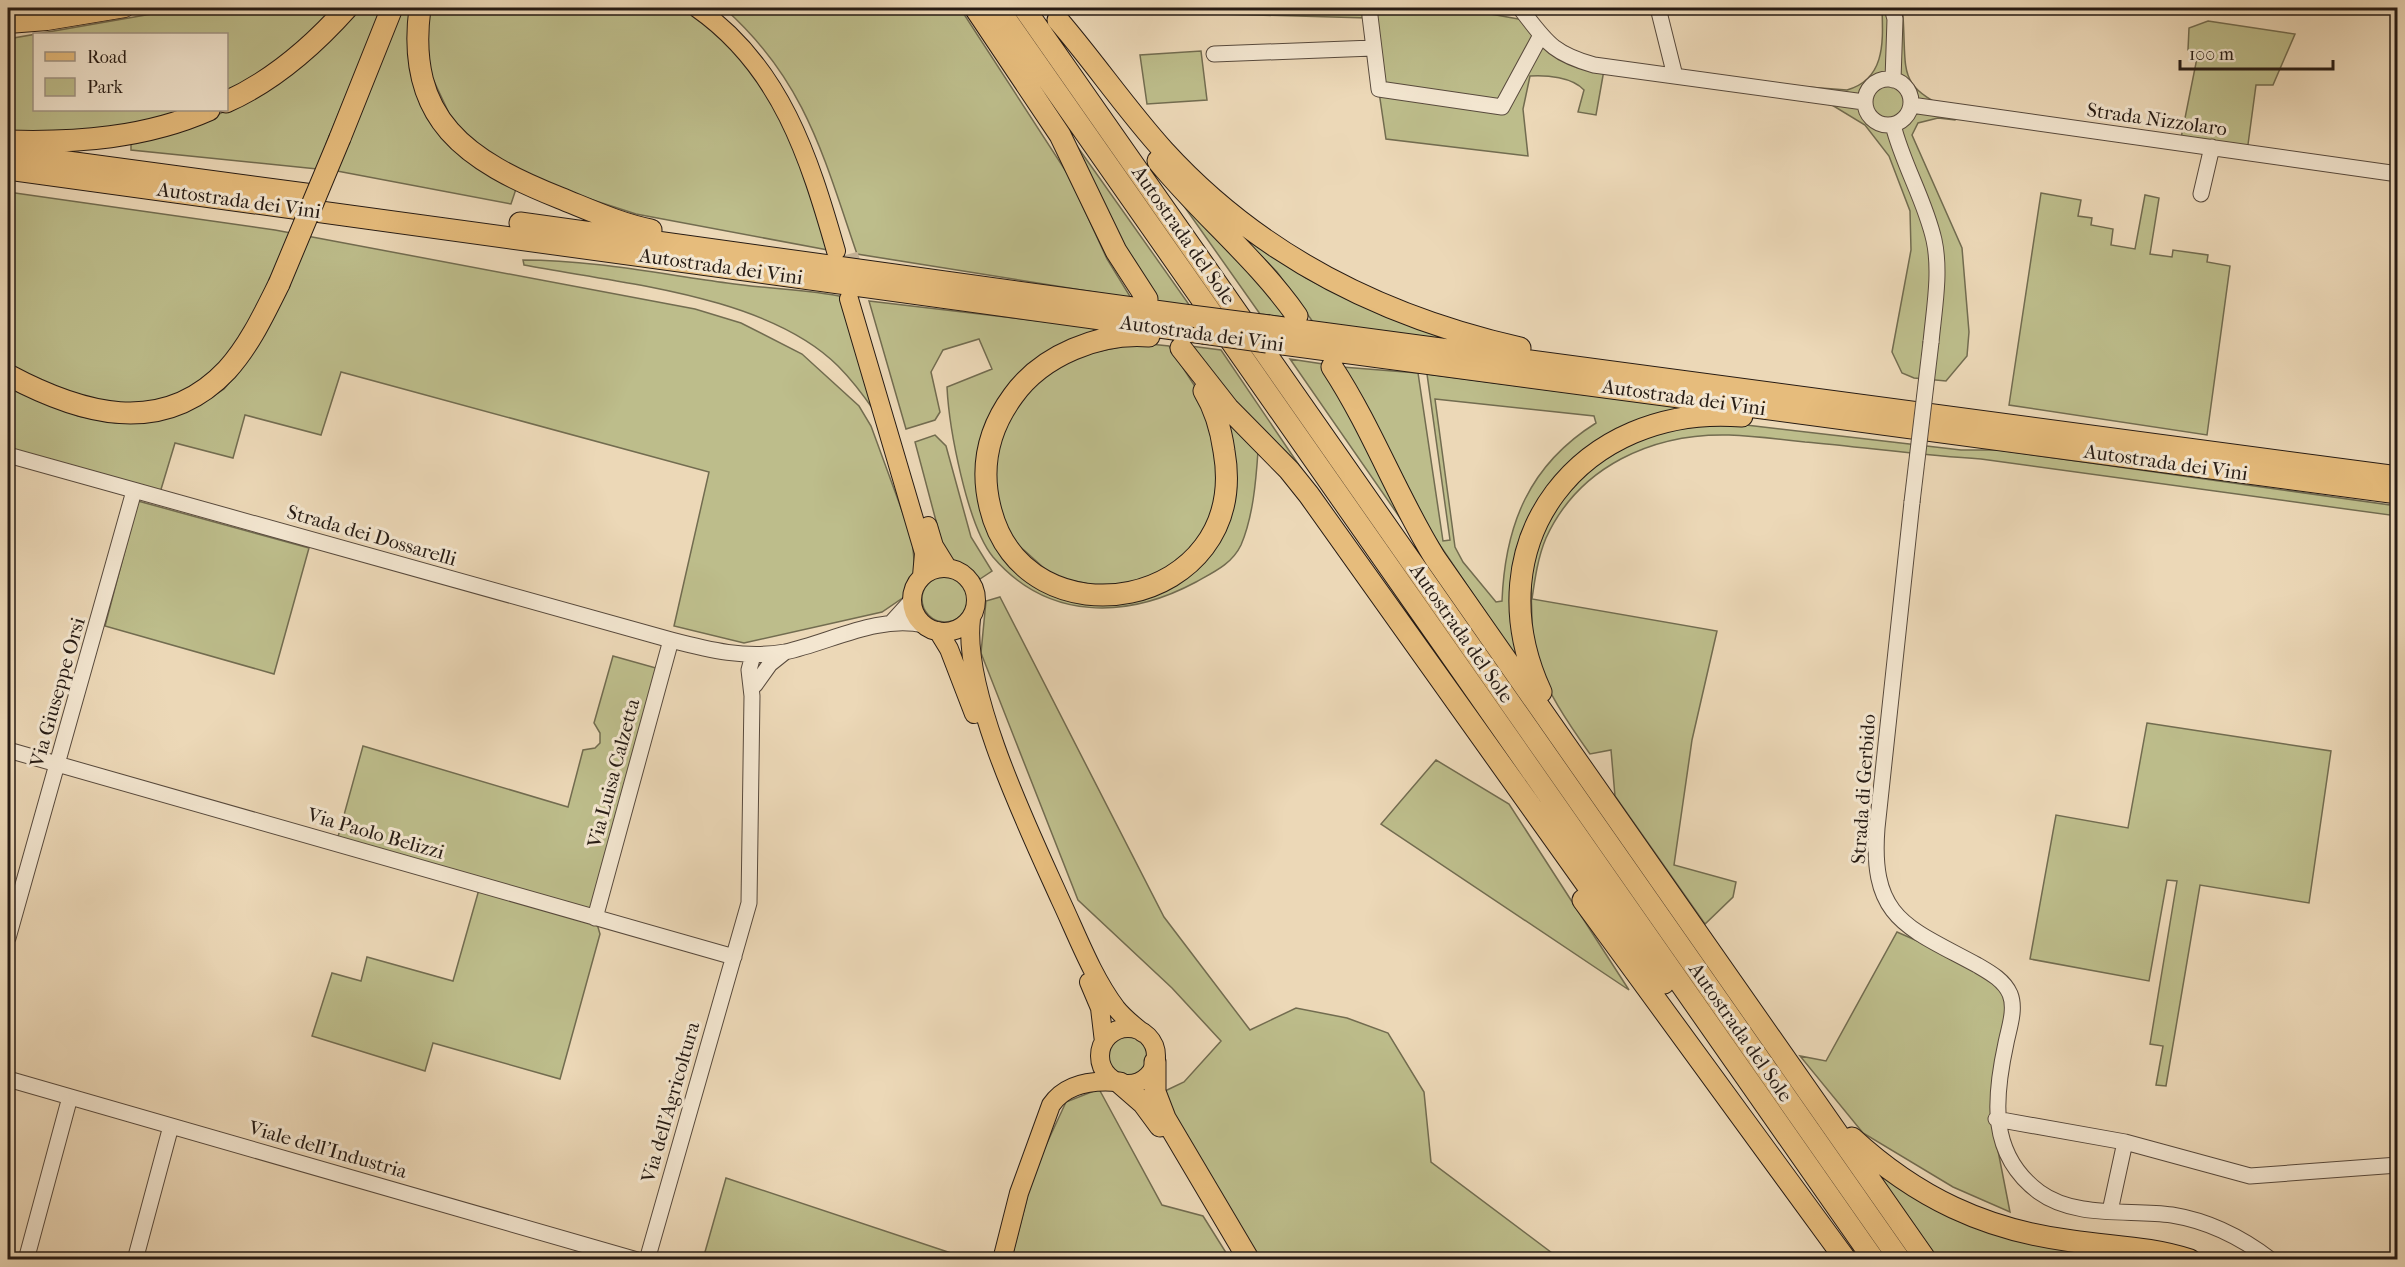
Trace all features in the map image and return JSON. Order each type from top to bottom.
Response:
[{"type":"highway","points":[[228,101],[256,87],[304,51],[347,8]]},
{"type":"highway","points":[[8,375],[51,397],[89,410],[130,414],[170,406],[203,390],[229,368],[250,338],[279,284],[392,8]]},
{"type":"highway","points":[[420,8],[419,60],[428,96],[453,135],[476,158],[494,169],[601,215],[643,228],[777,250],[882,273]]},
{"type":"highway","points":[[975,8],[1060,135],[1116,251],[1147,299]]},
{"type":"highway","name":"Autostrada del Sole","points":[[998,8],[1874,1260]]},
{"type":"highway","name":"Autostrada del Sole","points":[[1024,8],[1900,1260]]},
{"type":"highway","points":[[1053,14],[1164,169],[1185,194],[1270,281],[1298,316]]},
{"type":"highway","points":[[1053,14],[1136,118],[1184,171],[1236,218],[1316,273],[1359,295],[1443,328],[1546,354],[1598,362],[1699,384]]},
{"type":"highway","points":[[8,141],[58,141],[113,136],[145,130],[206,111]]},
{"type":"highway","name":"Autostrada dei Vini","points":[[8,154],[882,273],[1201,330]]},
{"type":"highway","name":"Autostrada dei Vini","points":[[8,169],[1201,330],[1699,384],[2397,477]]},
{"type":"highway","points":[[1272,337],[1201,330],[1145,335],[1093,342],[1041,367],[1027,378],[1004,407],[991,437],[985,462],[985,487],[992,516],[1004,540],[1022,562],[1051,583],[1100,596],[1148,589],[1165,581],[1191,561],[1215,530],[1227,492],[1223,441],[1207,395],[1178,348],[1228,408],[1289,470],[1309,495],[1613,920],[1757,1093]]},
{"type":"highway","name":"Autostrada dei Vini","points":[[1272,337],[1879,423],[2397,493]]},
{"type":"highway","points":[[1332,367],[1364,420],[1408,512],[1435,558],[1798,1073],[1926,1260]]},
{"type":"highway","points":[[1600,790],[1543,697],[1522,638],[1519,597],[1523,560],[1535,524],[1554,493],[1585,461],[1615,441],[1664,423],[1729,415],[1798,423],[1879,423]]},
{"type":"highway","points":[[1462,710],[1598,925],[1846,1260]]},
{"type":"highway","points":[[1155,1062],[1155,1092],[1165,1119],[1248,1260]]},
{"type":"highway","points":[[1798,1073],[1834,1118],[1872,1156],[1909,1185],[1961,1212],[2029,1234],[2075,1242],[2145,1248],[2190,1260]]},
{"type":"highway","points":[[1118,1082],[1143,1103],[1158,1121],[1240,1260]]},
{"type":"main road","points":[[8,24],[47,21],[125,8]]},
{"type":"main road","points":[[697,8],[738,44],[773,88],[794,126],[843,252],[823,164],[797,108],[762,54],[718,8]]},
{"type":"main road","points":[[947,567],[934,546],[855,300],[924,553],[922,576],[913,591],[913,610],[931,628],[952,656],[1007,804],[1100,1008],[1103,1045],[1100,1059],[1104,1070],[1118,1082]]},
{"type":"main road","points":[[922,576],[938,568],[947,567],[960,571],[973,585],[977,599],[971,619],[969,646],[980,695],[1024,820],[1101,986],[1127,1021],[1151,1040],[1155,1051],[1152,1070],[1138,1082],[1090,1081],[1059,1095]]},
{"type":"main road","points":[[931,628],[956,630],[971,619]]},
{"type":"main road","points":[[1002,1260],[1013,1209],[1047,1111],[1103,1045],[1121,1029],[1132,1029],[1143,1033]]},
{"type":"street","points":[[1369,8],[1379,89],[1502,107],[1541,34]]},
{"type":"street","points":[[1520,8],[1541,34],[1567,58],[1594,65],[1864,102]]},
{"type":"street","points":[[1658,8],[1676,76]]},
{"type":"street","points":[[1892,8],[1894,20],[1893,80]]},
{"type":"street","points":[[1214,54],[1373,48]]},
{"type":"street","points":[[1893,80],[1907,89],[1911,105],[1908,114],[1893,125],[1877,123],[1870,118],[1864,102],[1870,87],[1877,82],[1893,80]]},
{"type":"street","name":"Strada Nizzolaro","points":[[1911,105],[2397,174]]},
{"type":"street","name":"Strada di Gerbido","points":[[1893,125],[1900,153],[1927,214],[1935,243],[1936,276],[1931,342],[1879,806],[1875,863],[1878,880],[1889,905],[1911,930],[1991,972],[2004,984],[2011,995],[2013,1012],[1997,1083],[1996,1119]]},
{"type":"street","points":[[2201,194],[2212,147]]},
{"type":"street","name":"Strada dei Dossarelli","points":[[8,455],[671,640],[726,653],[753,655],[784,652],[892,622]]},
{"type":"street","name":"Via Giuseppe Orsi","points":[[8,938],[134,490]]},
{"type":"street","points":[[892,622],[912,600]]},
{"type":"street","points":[[892,622],[931,628]]},
{"type":"street","name":"Via Luisa Calzetta","points":[[595,918],[671,640]]},
{"type":"street","points":[[752,689],[770,664],[784,652]]},
{"type":"street","points":[[726,653],[743,671],[752,689]]},
{"type":"street","points":[[734,957],[749,903],[752,689],[757,671],[753,655]]},
{"type":"street","name":"Via Paolo Belizzi","points":[[8,750],[734,957]]},
{"type":"street","name":"Via dell'Agricoltura","points":[[647,1260],[734,957]]},
{"type":"street","name":"Viale dell'Industria","points":[[8,1079],[638,1260]]},
{"type":"street","points":[[26,1260],[70,1097]]},
{"type":"street","points":[[2271,1260],[2234,1236],[2203,1223],[2170,1215],[2069,1206],[2040,1193],[2018,1172],[2009,1156],[1996,1119],[2125,1142],[2250,1176],[2397,1165]]},
{"type":"street","points":[[135,1260],[171,1126]]},
{"type":"street","points":[[2110,1210],[2125,1142]]},
{"type":"green space","points":[[8,8],[70,8],[8,14]]},
{"type":"green space","points":[[186,8],[335,8],[283,57],[228,92],[228,33],[43,33]]},
{"type":"green space","points":[[356,8],[382,8],[326,144],[399,8],[414,8],[418,86],[517,186],[511,204],[337,171],[131,150],[131,141],[205,121],[243,102]]},
{"type":"green space","points":[[430,8],[687,8],[717,32],[742,58],[763,86],[793,147],[828,250],[636,214],[537,182],[504,168],[455,126],[425,62]]},
{"type":"green space","points":[[724,8],[960,8],[1069,176],[1107,259],[1131,298],[857,254],[821,152],[793,91],[752,35]]},
{"type":"green space","points":[[1222,8],[1457,8],[1524,20],[1604,70],[1596,115],[1578,112],[1584,90],[1573,82],[1559,78],[1530,76],[1523,109],[1528,156],[1386,139],[1368,18],[1221,14]]},
{"type":"green space","points":[[1882,8],[1900,8],[1903,16],[1906,66],[1914,86],[1923,95],[1957,113],[1955,120],[1938,118],[1918,123],[1912,135],[1962,248],[1969,332],[1967,356],[1946,381],[1914,378],[1902,373],[1892,352],[1911,250],[1910,211],[1889,156],[1865,125],[1832,105],[1688,78],[1847,90],[1860,85],[1875,68],[1882,46]]},
{"type":"green space","points":[[2208,21],[2295,34],[2273,85],[2256,85],[2247,152],[2180,143],[2197,58],[2188,50],[2189,28]]},
{"type":"green space","points":[[33,34],[33,111],[183,111],[143,124],[105,130],[8,132],[8,39]]},
{"type":"green space","points":[[1201,51],[1207,100],[1147,104],[1140,55]]},
{"type":"green space","points":[[1067,132],[1190,306],[1154,301],[1131,263]]},
{"type":"green space","points":[[1167,182],[1291,318],[1260,314]]},
{"type":"green space","points":[[8,192],[275,230],[695,309],[741,323],[802,354],[859,406],[871,426],[912,538],[915,571],[904,597],[882,612],[744,643],[674,626],[709,472],[341,372],[321,435],[245,415],[233,458],[175,443],[159,496],[8,456],[8,383],[78,416],[116,423],[201,404],[224,389],[242,368],[289,287],[273,279],[223,369],[166,402],[101,406],[8,368]]},
{"type":"green space","points":[[2041,193],[2081,200],[2078,216],[2092,218],[2091,225],[2113,229],[2111,245],[2135,249],[2145,195],[2159,198],[2150,254],[2172,257],[2173,250],[2208,255],[2207,262],[2230,266],[2207,435],[2009,405]]},
{"type":"green space","points":[[1224,218],[1306,278],[1353,302],[1442,336],[1442,339],[1313,322],[1277,272]]},
{"type":"green space","points":[[523,260],[600,265],[845,297],[875,412],[838,366],[808,342],[772,323],[690,296],[524,265]]},
{"type":"green space","points":[[869,301],[1090,327],[1095,330],[1094,334],[1020,379],[980,493],[1044,583],[1163,586],[1234,492],[1234,461],[1221,415],[1258,451],[1251,511],[1237,552],[1216,571],[1170,594],[1143,603],[1116,607],[1089,607],[1063,603],[1038,593],[1015,578],[993,557],[975,523],[961,475],[951,426],[947,387],[992,369],[979,339],[943,350],[931,372],[940,412],[935,420],[906,429]]},
{"type":"green space","points":[[1140,343],[1169,346],[1205,402],[1223,465],[1210,528],[1173,568],[1114,589],[1054,577],[1007,535],[990,466],[1020,394],[1070,357]]},
{"type":"green space","points":[[1190,346],[1221,350],[1305,474],[1238,407]]},
{"type":"green space","points":[[1290,359],[1323,364],[1414,538]]},
{"type":"green space","points":[[1342,367],[1418,373],[1443,541],[1450,540],[1427,374],[1694,409],[1630,429],[1534,515],[1521,665],[1431,532],[1364,400]],"holes":[[[1435,399],[1594,416],[1596,423],[1553,458],[1525,499],[1515,522],[1509,547],[1502,601],[1496,602],[1463,562],[1455,547]]]},
{"type":"green space","points":[[1729,423],[1961,450],[1999,450],[2397,506],[2397,516],[1981,459],[1748,436],[1701,436],[1673,440],[1621,459],[1598,473],[1578,491],[1560,513],[1543,545],[1532,599],[1717,631],[1692,740],[1674,865],[1736,882],[1733,897],[1705,924],[1615,796],[1611,750],[1590,754],[1565,718],[1544,680],[1533,653],[1530,555],[1575,477],[1651,432]]},
{"type":"green space","points":[[935,435],[946,446],[971,537],[992,571],[980,579],[965,572],[944,551],[915,442]]},
{"type":"green space","points":[[138,501],[309,548],[274,674],[105,626]]},
{"type":"green space","points":[[945,576],[961,583],[968,599],[961,615],[945,622],[929,615],[922,599],[929,583]]},
{"type":"green space","points":[[1000,597],[1164,917],[1250,1030],[1296,1008],[1347,1018],[1388,1033],[1424,1092],[1431,1162],[1560,1259],[1258,1259],[1176,1121],[1165,1091],[1184,1082],[1221,1041],[1172,988],[1078,900],[981,653],[986,601]]},
{"type":"green space","points":[[613,656],[663,670],[595,917],[600,934],[560,1079],[433,1043],[425,1071],[312,1036],[332,973],[361,981],[367,957],[453,981],[480,886],[336,844],[363,746],[568,807],[583,750],[595,748],[600,743],[600,733],[594,723]]},
{"type":"green space","points":[[2147,723],[2331,751],[2309,903],[2200,885],[2166,1086],[2156,1085],[2163,1046],[2150,1044],[2177,881],[2167,880],[2149,981],[2030,959],[2056,815],[2128,828]]},
{"type":"green space","points":[[1436,760],[1509,804],[1629,990],[1381,824]]},
{"type":"green space","points":[[1897,932],[1991,973],[2010,994],[1992,1120],[2010,1212],[1953,1187],[1863,1133],[1800,1056],[1826,1061]]},
{"type":"green space","points":[[1127,1035],[1142,1041],[1148,1056],[1142,1071],[1127,1077],[1112,1071],[1106,1056],[1112,1041]]},
{"type":"green space","points":[[1099,1089],[1162,1205],[1203,1216],[1230,1259],[1011,1260],[1034,1171],[1066,1102]]},
{"type":"green space","points":[[1868,1162],[1928,1201],[2177,1259],[1933,1259]]},
{"type":"green space","points":[[726,1178],[969,1259],[703,1259]]},
{"type":"tunnel","points":[[849,254],[862,302]]}]
